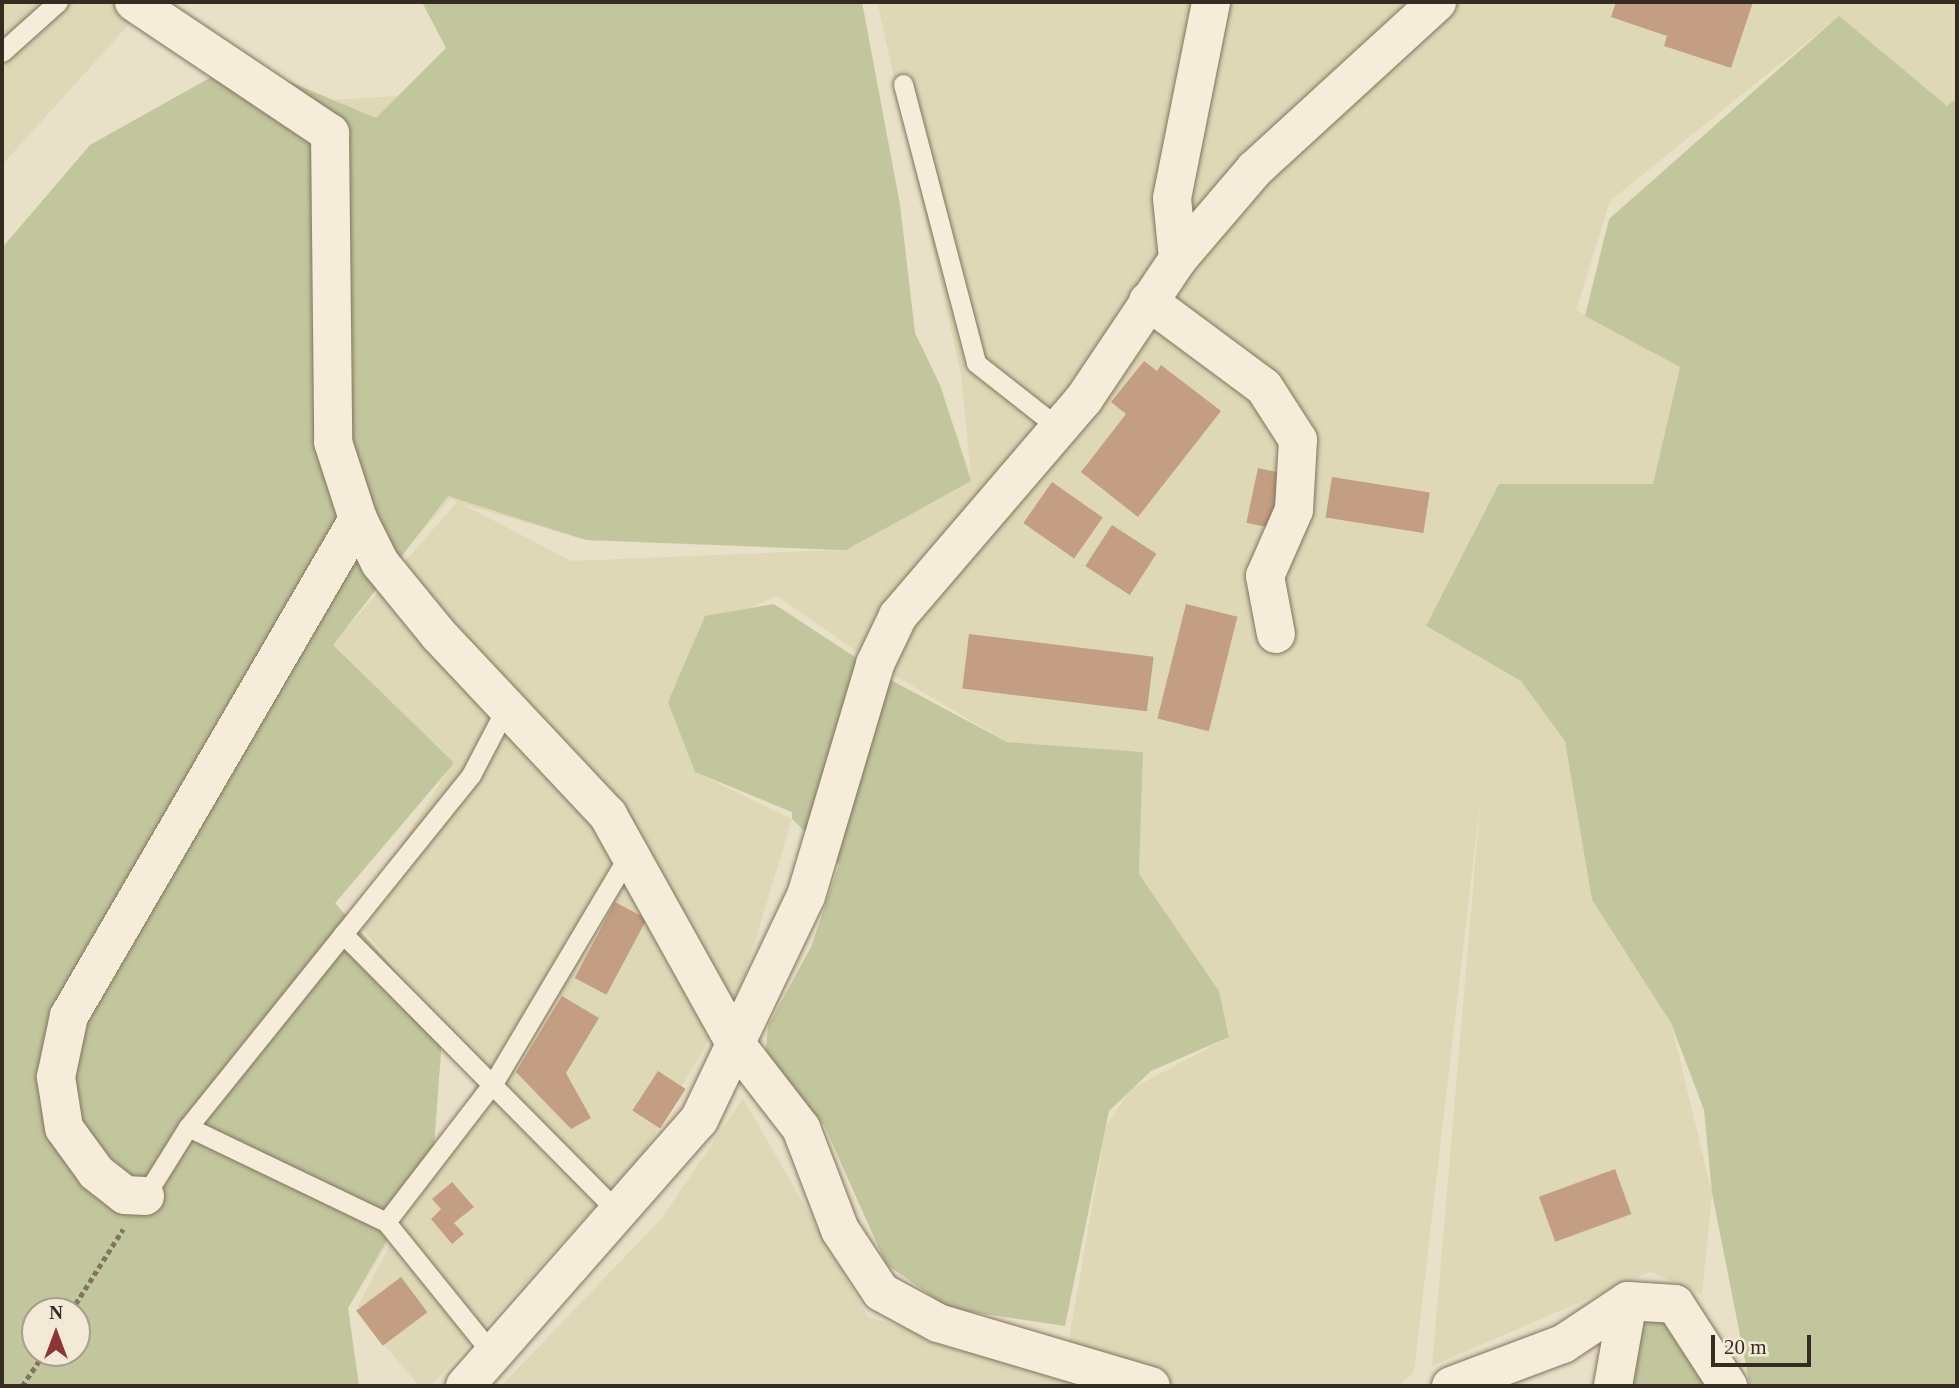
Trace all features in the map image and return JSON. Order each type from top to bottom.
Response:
[{"type":"street","points":[[134,2],[330,133],[333,442],[358,519],[380,563],[608,815],[734,1043],[801,1128],[840,1230],[881,1292],[938,1323],[1151,1386]]},
{"type":"street","points":[[1178,259],[1172,198],[1212,2]]},
{"type":"street","points":[[465,1386],[491,1352],[620,1213],[699,1120],[806,896],[875,664],[898,616],[1059,428],[1178,259],[1255,169],[1437,2]]},
{"type":"street","points":[[1148,301],[1264,387],[1298,440],[1294,510],[1265,576],[1276,634]]},
{"type":"street","points":[[145,1196],[125,1195],[96,1172],[64,1128],[56,1077],[69,1016],[358,519]]},
{"type":"street","points":[[1451,1386],[1563,1344],[1628,1301],[1675,1304],[1728,1386]]},
{"type":"street","points":[[1613,1386],[1628,1301]]},
{"type":"lane","points":[[2,52],[58,2]]},
{"type":"lane","points":[[904,84],[976,363],[1059,428]]},
{"type":"lane","points":[[145,1196],[188,1127],[471,775],[507,706]]},
{"type":"lane","points":[[386,1222],[494,1082],[630,853]]},
{"type":"lane","points":[[343,934],[494,1082],[620,1213]]},
{"type":"lane","points":[[188,1127],[386,1222],[491,1352]]},
{"type":"path","points":[[80,1297],[145,1196]]},
{"type":"path","points":[[22,1386],[35,1367]]},
{"type":"shaded area","points":[[2,2],[135,2],[141,11],[2,165]]},
{"type":"shaded area","points":[[422,2],[862,2],[900,205],[915,333],[940,385],[971,477],[961,374],[877,2],[1957,2],[1957,98],[1948,106],[1833,21],[1610,201],[1576,310],[1680,366],[1653,484],[1426,627],[1521,680],[1575,743],[1592,900],[1671,1023],[1712,1193],[1702,1294],[1650,1272],[1432,1366],[1481,795],[1414,1372],[1398,1386],[501,1386],[662,1218],[743,1098],[868,1317],[1063,1374],[1106,1126],[1131,1089],[1229,1037],[1219,991],[1139,874],[1143,752],[1007,742],[875,664],[777,596],[699,629],[695,772],[792,819],[743,981],[643,1154],[431,1386],[419,1386],[356,1310],[403,1219],[348,1308],[359,1386],[2,1386],[2,248],[90,145],[240,61],[333,100],[398,96],[446,48]],"holes":[[[451,498],[457,502],[344,631],[412,543]],[[462,504],[586,540],[833,550],[571,561]],[[449,769],[355,919],[430,1010],[335,904]],[[443,1025],[483,1072],[406,1214],[433,1160]]]},
{"type":"green space","points":[[422,2],[862,2],[900,205],[915,333],[940,385],[971,481],[846,550],[586,540],[448,496],[333,645],[454,763],[335,903],[443,1024],[433,1160],[348,1308],[359,1386],[2,1386],[2,248],[90,145],[240,61],[376,118],[446,48]]},
{"type":"green space","points":[[1839,16],[1947,106],[1957,98],[1957,1386],[1750,1386],[1712,1193],[1704,1110],[1671,1023],[1592,900],[1565,741],[1521,681],[1426,626],[1499,484],[1653,484],[1680,367],[1585,316],[1609,219]]},
{"type":"green space","points":[[774,604],[887,678],[1007,742],[1143,752],[1139,874],[1219,991],[1229,1037],[1151,1071],[1109,1111],[1065,1326],[950,1309],[886,1264],[824,1125],[765,1060],[768,1026],[811,947],[839,865],[792,819],[792,812],[695,772],[668,702],[705,616]]},
{"type":"green space","points":[[1657,1317],[1676,1333],[1706,1386],[1606,1386],[1614,1340]]},
{"type":"building","points":[[1616,2],[1753,2],[1731,68],[1664,46],[1667,36],[1611,17]]},
{"type":"building","points":[[1144,361],[1157,371],[1161,365],[1221,411],[1138,517],[1081,472],[1126,414],[1111,402]]},
{"type":"building","points":[[1258,468],[1281,473],[1270,528],[1246,523]]},
{"type":"building","points":[[1332,477],[1430,492],[1423,533],[1326,517]]},
{"type":"building","points":[[1052,482],[1103,518],[1074,559],[1023,523]]},
{"type":"building","points":[[1112,525],[1156,554],[1130,595],[1085,566]]},
{"type":"building","points":[[1186,604],[1237,617],[1209,731],[1157,718]]},
{"type":"building","points":[[969,634],[1154,657],[1147,711],[962,689]]},
{"type":"building","points":[[615,902],[647,919],[606,995],[575,978]]},
{"type":"building","points":[[562,996],[599,1018],[566,1073],[591,1118],[571,1129],[516,1072]]},
{"type":"building","points":[[658,1071],[686,1089],[660,1128],[632,1110]]},
{"type":"building","points":[[1615,1169],[1631,1214],[1555,1242],[1539,1197]]},
{"type":"building","points":[[452,1182],[474,1207],[454,1223],[464,1234],[452,1244],[431,1219],[441,1209],[432,1199]]},
{"type":"building","points":[[401,1277],[427,1312],[383,1346],[356,1311]]}]
